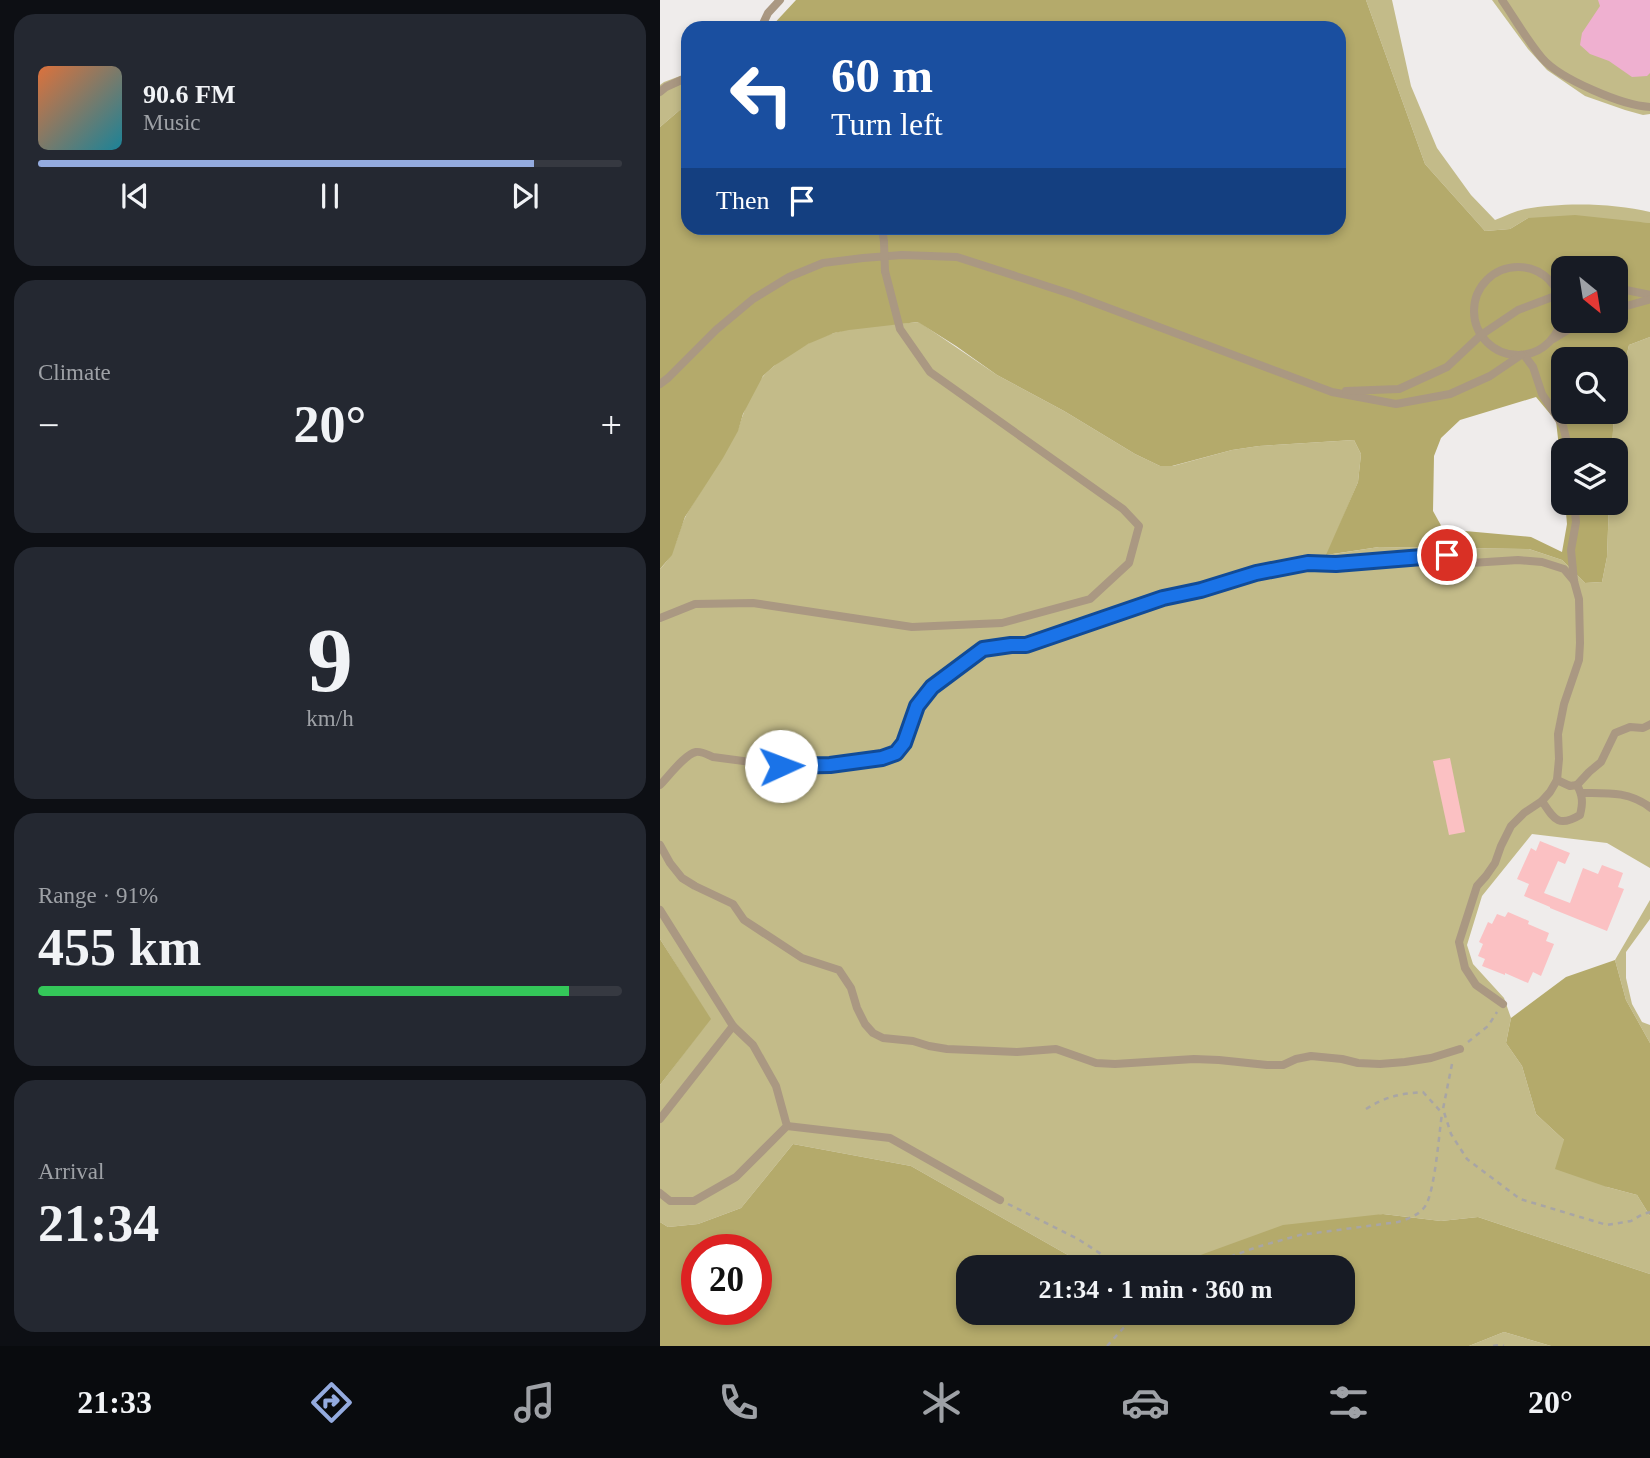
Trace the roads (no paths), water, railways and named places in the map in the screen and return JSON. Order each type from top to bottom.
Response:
[{"type":"lane","points":[[764,21],[780,0]]},
{"type":"lane","points":[[1502,0],[1544,60],[1593,90],[1640,107],[1650,107]]},
{"type":"lane","points":[[660,92],[681,80]]},
{"type":"lane","points":[[660,618],[695,604],[753,603],[912,627],[1002,623],[1090,599],[1128,563],[1139,526],[1123,509],[930,372],[900,329],[885,271],[883,235]]},
{"type":"lane","points":[[660,384],[753,299],[789,277],[823,263],[902,255],[957,257],[1099,304],[1332,392],[1396,404],[1450,394],[1490,376],[1563,333]]},
{"type":"lane","points":[[1551,282],[1539,271],[1524,267],[1497,271],[1487,278],[1478,291],[1473,307],[1475,322],[1481,335],[1494,348],[1508,354],[1522,355],[1533,367],[1542,394],[1563,426],[1567,438]]},
{"type":"lane","points":[[1628,291],[1650,297]]},
{"type":"lane","points":[[1332,392],[1399,389],[1447,367],[1481,335],[1518,310],[1551,297]]},
{"type":"lane","points":[[1628,305],[1650,297]]},
{"type":"lane","points":[[1552,340],[1556,333]]},
{"type":"lane","points":[[1503,1003],[1476,985],[1466,968],[1459,942],[1477,886],[1495,863],[1511,826],[1550,792],[1557,780],[1558,734],[1564,704],[1579,660],[1579,599],[1571,550],[1575,515]]},
{"type":"lane","points":[[660,785],[694,752],[781,766],[830,765],[882,758],[896,753],[904,743],[917,706],[932,687],[983,649],[1026,645],[1163,598],[1201,590],[1256,573],[1308,563],[1336,564],[1447,555],[1471,563],[1518,560],[1542,562],[1564,569],[1575,581]]},
{"type":"lane","points":[[1541,801],[1558,820],[1569,821],[1580,815],[1583,803],[1579,789],[1589,772],[1601,762],[1616,733],[1630,727],[1643,728],[1650,724]]},
{"type":"lane","points":[[1557,780],[1579,789],[1622,794],[1640,800],[1650,808]]},
{"type":"lane","points":[[660,845],[682,878],[733,904],[744,920],[802,958],[839,970],[851,988],[865,1024],[873,1033],[883,1038],[913,1041],[946,1049],[1004,1052],[1056,1049],[1096,1063],[1115,1064],[1207,1059],[1284,1065],[1311,1056],[1380,1064],[1431,1058],[1460,1049]]},
{"type":"lane","points":[[660,910],[733,1026],[753,1045],[776,1086],[787,1126]]},
{"type":"lane","points":[[660,1119],[733,1026]]},
{"type":"lane","points":[[660,1193],[670,1201],[694,1201],[736,1177],[787,1126]]},
{"type":"lane","points":[[787,1126],[890,1138],[1000,1200]]}]
